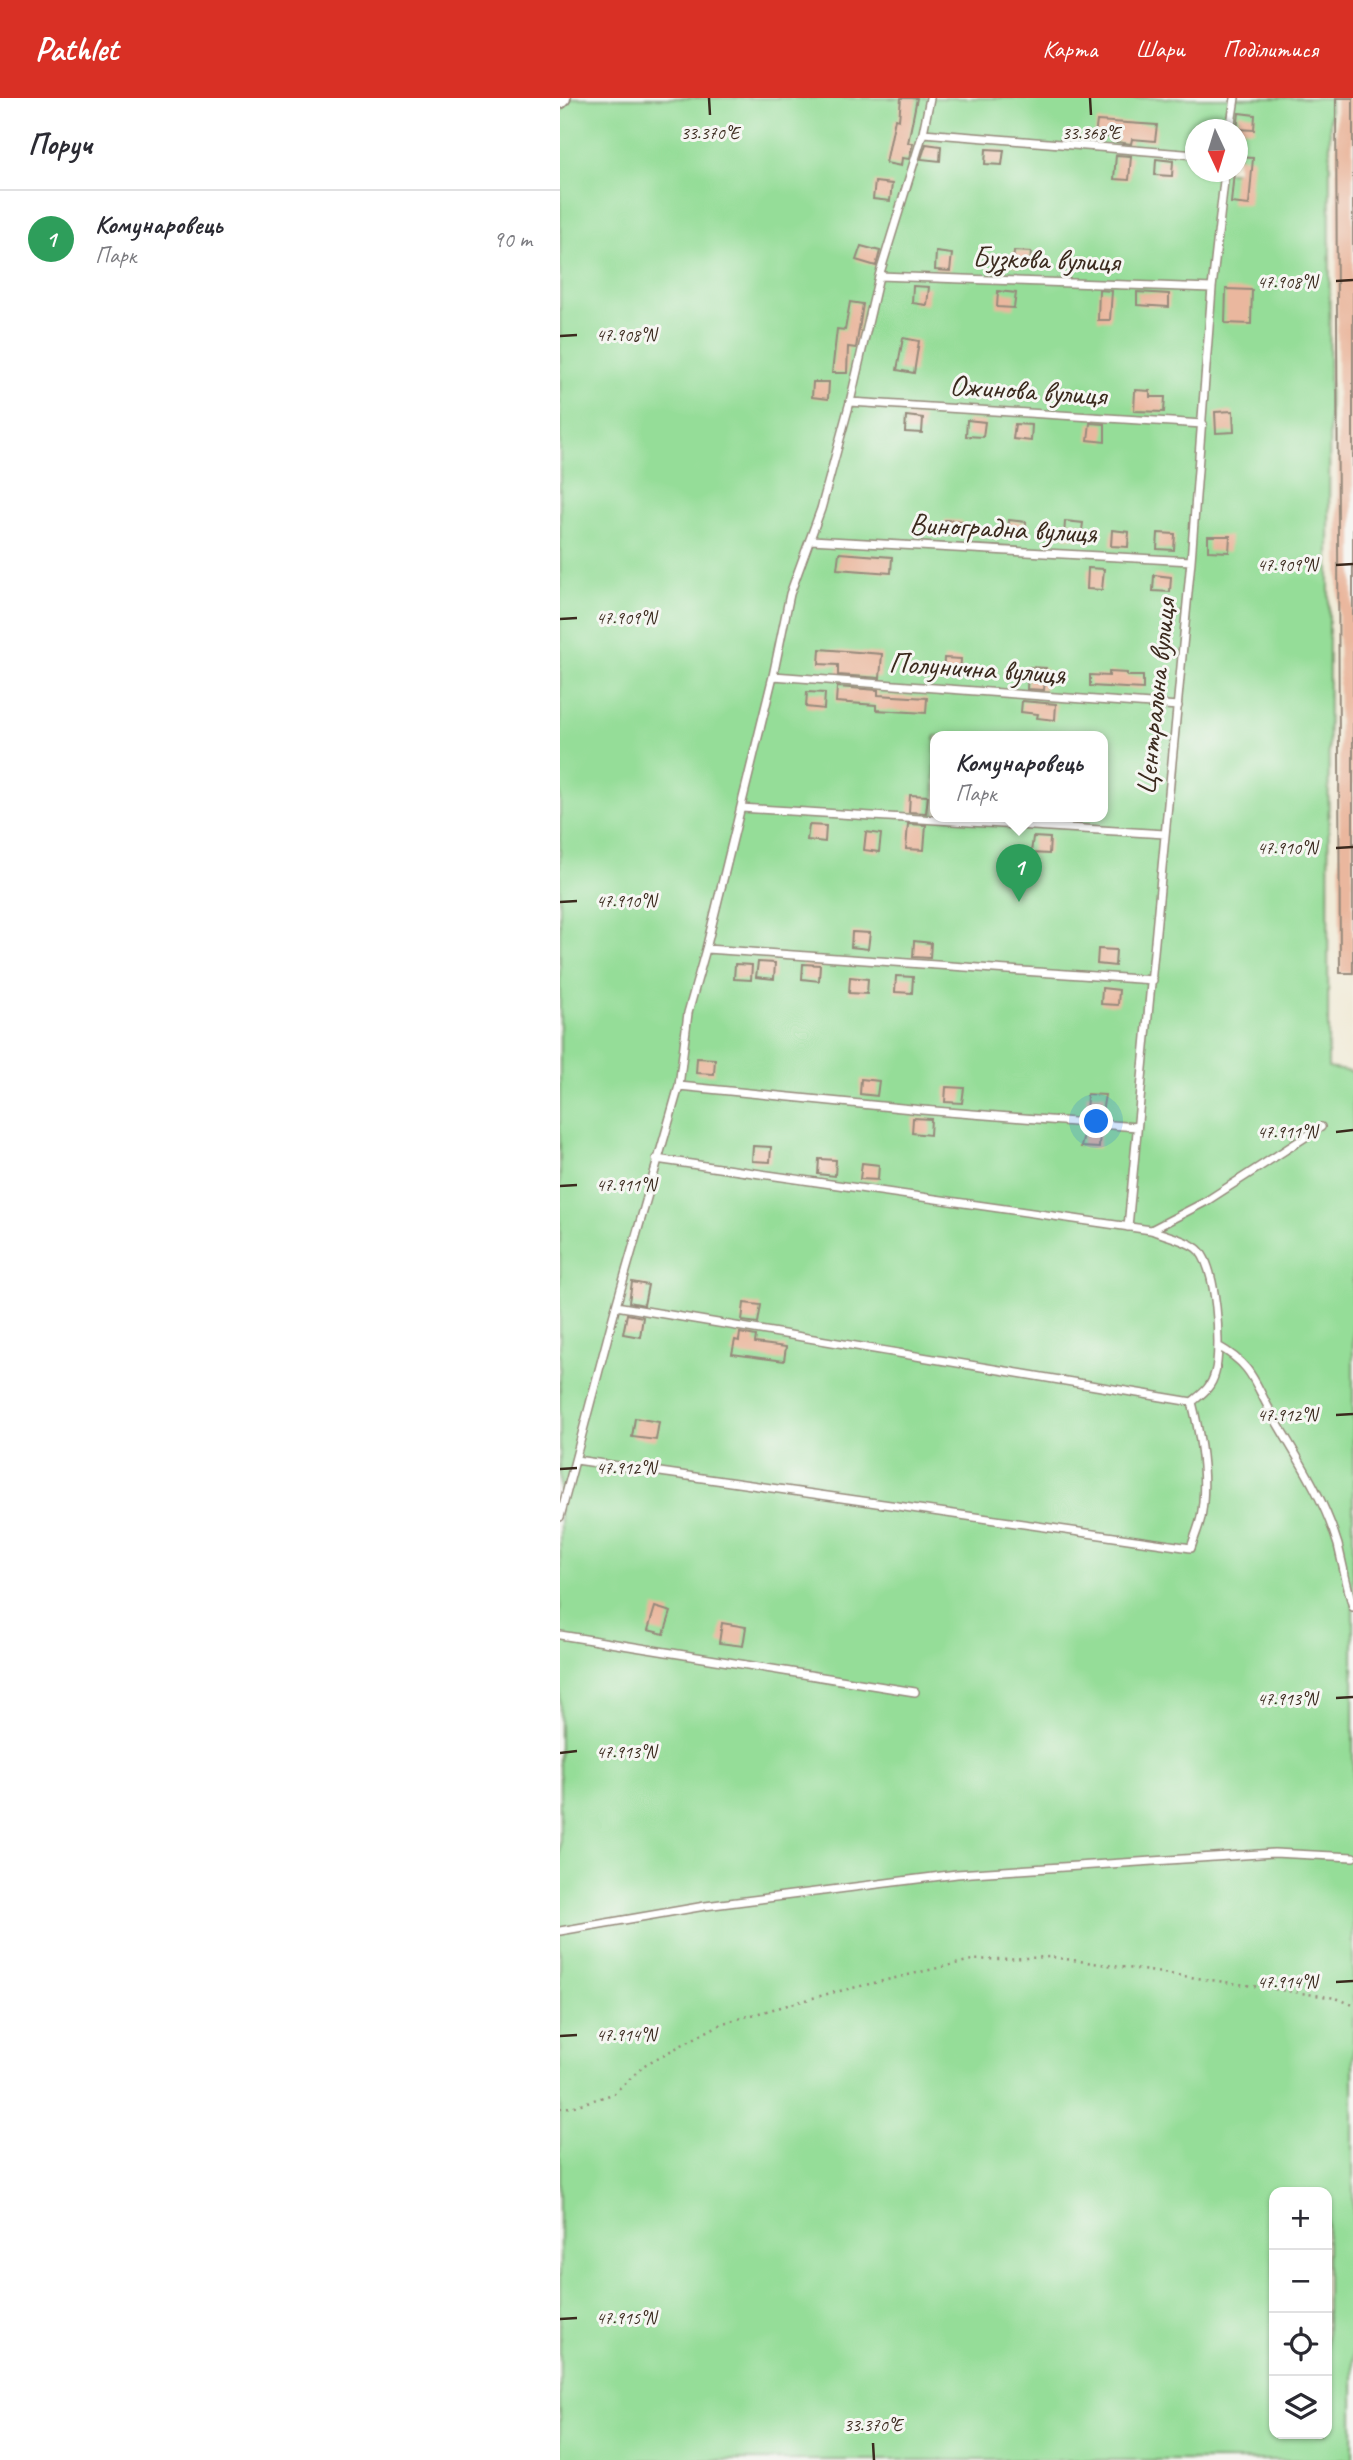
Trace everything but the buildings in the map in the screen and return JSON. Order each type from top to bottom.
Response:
[{"type":"lane","points":[[560,1517],[615,1306],[679,1086],[688,1013],[774,676],[790,594],[811,540],[850,402],[879,276],[923,133],[930,98]]},
{"type":"lane","points":[[1232,119],[1235,98]]},
{"type":"lane","points":[[923,133],[1185,154]]},
{"type":"lane","name":"Центральна вулиця","points":[[1128,1227],[1153,980],[1203,424],[1212,288],[1224,182]]},
{"type":"lane","name":"Бузкова вулиця","points":[[879,276],[1212,288]]},
{"type":"lane","name":"Ожинова вулиця","points":[[850,402],[1203,424]]},
{"type":"lane","name":"Виноградна вулиця","points":[[811,540],[1191,561]]},
{"type":"lane","name":"Полунична вулиця","points":[[774,676],[1178,706]]},
{"type":"lane","points":[[741,808],[930,820]]},
{"type":"lane","points":[[969,822],[1165,834]]},
{"type":"lane","points":[[706,950],[1153,980]]},
{"type":"lane","points":[[679,1086],[922,1110],[1137,1126]]},
{"type":"lane","points":[[1151,1230],[1205,1202],[1321,1127]]},
{"type":"lane","points":[[615,1306],[1192,1402],[1208,1390],[1216,1371],[1218,1346],[1208,1263],[1197,1248],[1151,1230],[656,1159]]},
{"type":"lane","points":[[1218,1346],[1237,1357],[1250,1371],[1312,1483],[1337,1544],[1353,1607]]},
{"type":"lane","points":[[576,1460],[1191,1548],[1201,1518],[1203,1485],[1201,1436],[1192,1402]]},
{"type":"lane","points":[[560,1635],[915,1692]]},
{"type":"lane","points":[[560,1931],[705,1906],[957,1874],[1274,1853],[1353,1857]]},
{"type":"path","points":[[560,2108],[613,2094],[646,2064],[723,2024],[831,1993],[972,1960],[1051,1957],[1336,1998],[1353,2005]]},
{"type":"green space","points":[[571,98],[1330,98],[1328,1068],[1353,1072],[1353,2460],[560,2460],[560,112]]},
{"type":"place","name":"Комунаровець","points":[[1019,902]]}]
